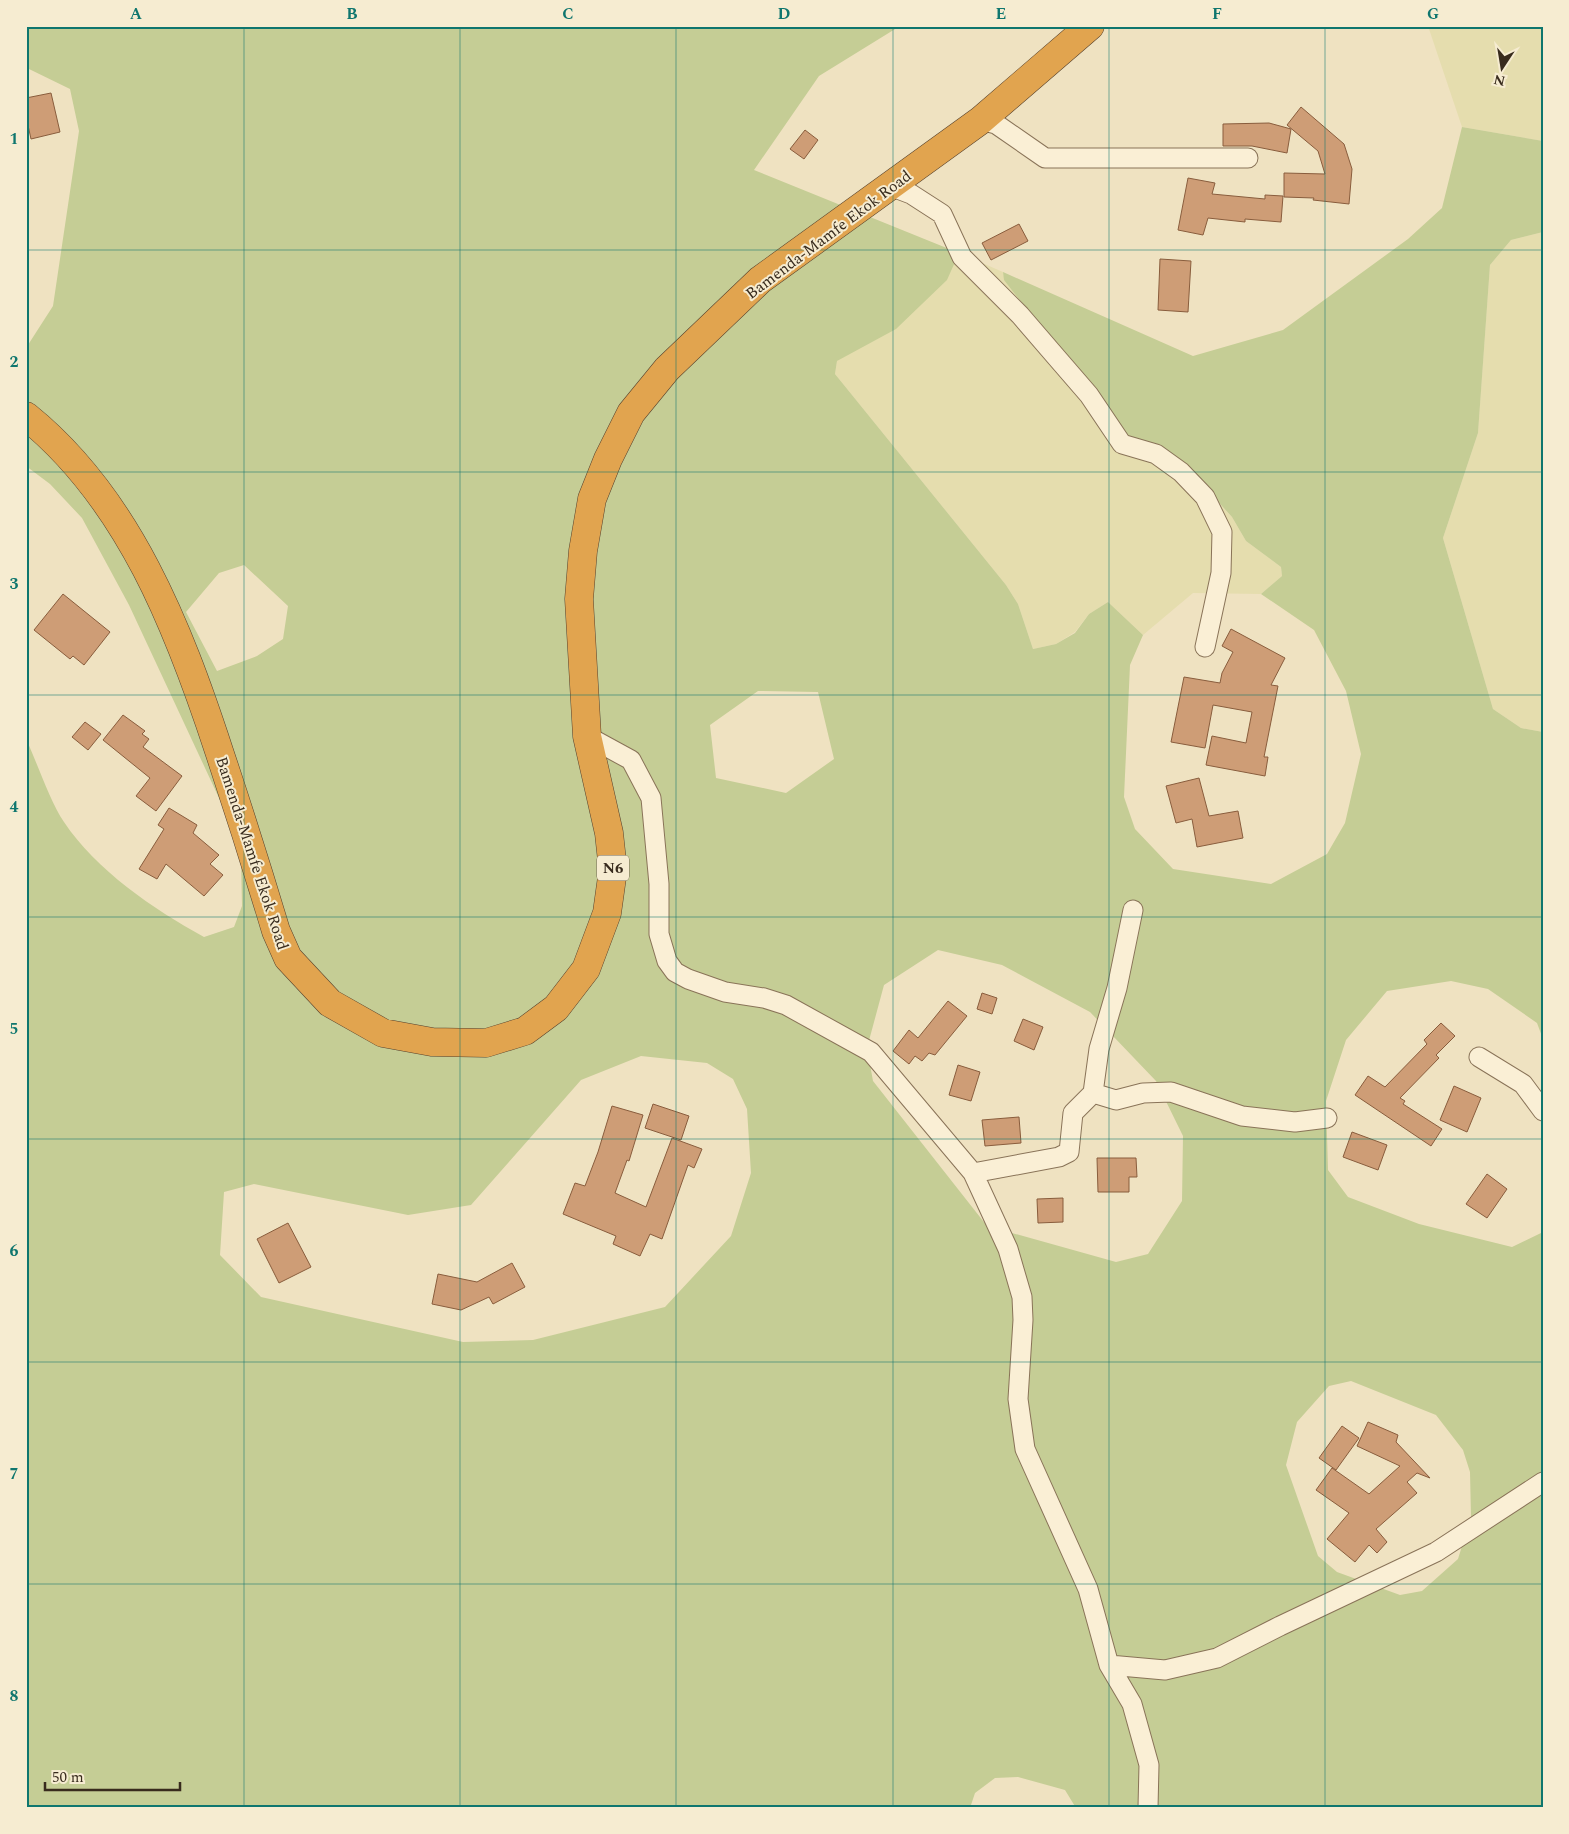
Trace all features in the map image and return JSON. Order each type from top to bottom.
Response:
[{"type":"highway","name":"Bamenda-Mamfe Ekok Road","points":[[26,416],[72,459],[117,521],[148,571],[171,617],[202,699],[276,931],[288,958],[330,1003],[383,1033],[432,1042],[486,1043],[525,1031],[556,1008],[586,969],[607,914],[613,870],[609,832],[587,736],[579,599],[583,551],[592,499],[608,459],[631,413],[667,369],[760,280],[981,120],[1090,26]]},
{"type":"street","points":[[981,120],[996,124],[1045,158],[1248,158]]},
{"type":"street","points":[[890,186],[911,194],[942,214],[962,257],[1020,314],[1058,358],[1089,396],[1122,444],[1156,454],[1181,472],[1205,497],[1222,532],[1221,573],[1205,647]]},
{"type":"street","points":[[587,736],[631,760],[652,798],[659,884],[659,934],[667,961],[675,972],[688,979],[725,992],[764,998],[786,1005],[871,1052],[973,1173],[1008,1249],[1022,1297],[1023,1320],[1018,1399],[1025,1449],[1088,1588],[1109,1665],[1132,1704],[1146,1746],[1149,1765],[1148,1808]]},
{"type":"street","points":[[973,1173],[1060,1157],[1069,1152],[1073,1113],[1093,1093],[1099,1049],[1117,988],[1133,910]]},
{"type":"street","points":[[1479,1057],[1523,1084],[1543,1111]]},
{"type":"street","points":[[1093,1093],[1116,1100],[1143,1093],[1171,1092],[1242,1116],[1295,1122],[1327,1118]]},
{"type":"street","points":[[1109,1665],[1165,1670],[1217,1658],[1436,1552],[1543,1482]]},
{"type":"shaded area","points":[[1428,26],[1543,26],[1543,141],[1462,127]]},
{"type":"shaded area","points":[[1543,232],[1543,732],[1521,728],[1493,709],[1443,538],[1478,433],[1490,265],[1511,240]]},
{"type":"shaded area","points":[[959,253],[1003,272],[1005,280],[1232,517],[1246,541],[1281,567],[1282,576],[1261,594],[1193,593],[1143,635],[1108,602],[1089,614],[1075,632],[1056,644],[1033,649],[1018,604],[1006,585],[835,374],[837,361]]},
{"type":"green space","points":[[26,26],[900,26],[819,76],[754,170],[959,253],[947,280],[896,329],[837,361],[835,374],[1006,585],[1018,604],[1033,649],[1056,644],[1075,633],[1089,614],[1108,602],[1143,635],[1130,665],[1124,797],[1135,829],[1173,869],[1271,884],[1327,854],[1345,823],[1361,754],[1346,691],[1314,630],[1261,594],[1282,576],[1281,567],[1246,541],[1232,517],[1210,493],[1130,441],[1004,280],[1003,272],[1193,356],[1283,330],[1408,239],[1442,208],[1462,127],[1543,141],[1543,232],[1511,240],[1490,265],[1478,433],[1443,538],[1493,709],[1521,728],[1543,732],[1543,1039],[1537,1023],[1488,989],[1451,981],[1387,991],[1346,1040],[1326,1101],[1328,1170],[1348,1197],[1419,1224],[1512,1247],[1541,1233],[1543,1228],[1543,1808],[1076,1808],[1065,1790],[1018,1777],[995,1778],[975,1793],[970,1808],[26,1808],[26,739],[49,793],[64,822],[92,856],[127,887],[165,914],[204,937],[234,927],[242,906],[241,859],[226,813],[129,605],[82,518],[50,484],[26,466],[26,348],[53,306],[79,131],[70,89],[29,69],[26,70]],"holes":[[[244,565],[288,606],[283,639],[257,656],[217,671],[186,612],[219,573]],[[758,691],[818,692],[834,759],[786,793],[716,778],[710,725]],[[938,950],[1002,965],[1090,1012],[1156,1081],[1183,1136],[1182,1201],[1148,1254],[1116,1262],[987,1226],[873,1081],[867,1048],[884,985]],[[641,1056],[707,1063],[733,1079],[747,1109],[751,1173],[731,1236],[665,1307],[533,1340],[463,1342],[261,1297],[220,1255],[224,1192],[254,1184],[408,1215],[471,1205],[581,1080]],[[1351,1381],[1436,1415],[1463,1450],[1470,1472],[1471,1517],[1458,1559],[1422,1591],[1400,1595],[1337,1572],[1318,1556],[1286,1465],[1297,1422],[1329,1386]]]},
{"type":"building","points":[[51,93],[60,132],[31,139],[26,116],[26,98]]},
{"type":"building","points":[[1301,107],[1344,144],[1352,169],[1349,204],[1313,200],[1314,198],[1284,197],[1284,173],[1325,174],[1318,151],[1287,125]]},
{"type":"building","points":[[1269,123],[1291,129],[1287,153],[1252,146],[1223,146],[1223,124]]},
{"type":"building","points":[[805,130],[818,140],[804,159],[790,149]]},
{"type":"building","points":[[1188,178],[1215,183],[1212,194],[1265,199],[1265,195],[1283,196],[1281,222],[1245,219],[1245,222],[1208,218],[1203,235],[1178,230]]},
{"type":"building","points":[[1019,224],[1028,241],[991,260],[982,243]]},
{"type":"building","points":[[1160,259],[1191,261],[1188,312],[1158,310]]},
{"type":"building","points":[[63,594],[110,632],[84,665],[73,656],[70,659],[34,630]]},
{"type":"building","points":[[1231,629],[1285,658],[1271,685],[1278,686],[1264,757],[1268,757],[1265,776],[1206,765],[1212,736],[1246,743],[1252,712],[1213,705],[1205,748],[1171,742],[1184,677],[1220,683],[1222,673],[1233,652],[1222,646]]},
{"type":"building","points":[[123,715],[145,731],[142,734],[149,739],[143,747],[182,776],[156,811],[136,796],[150,778],[103,740]]},
{"type":"building","points":[[85,722],[101,734],[88,750],[72,737]]},
{"type":"building","points":[[1199,778],[1209,816],[1238,811],[1243,838],[1197,847],[1192,819],[1176,823],[1166,786]]},
{"type":"building","points":[[169,808],[197,825],[193,833],[219,855],[210,864],[223,875],[204,896],[166,864],[157,879],[139,869],[164,829],[158,825]]},
{"type":"building","points":[[982,993],[997,998],[992,1014],[977,1009]]},
{"type":"building","points":[[948,1001],[967,1016],[935,1055],[929,1053],[922,1061],[915,1056],[909,1064],[893,1051],[909,1030],[918,1038]]},
{"type":"building","points":[[1023,1019],[1043,1027],[1034,1050],[1014,1041]]},
{"type":"building","points":[[1441,1023],[1455,1036],[1436,1055],[1439,1058],[1400,1098],[1405,1101],[1403,1104],[1442,1129],[1431,1146],[1355,1095],[1368,1076],[1385,1087],[1427,1044],[1424,1040]]},
{"type":"building","points":[[958,1065],[980,1072],[971,1101],[949,1095]]},
{"type":"building","points":[[1454,1086],[1481,1098],[1467,1132],[1440,1120]]},
{"type":"building","points":[[653,1104],[689,1116],[681,1140],[645,1128]]},
{"type":"building","points":[[612,1106],[643,1115],[629,1161],[627,1160],[615,1193],[646,1207],[672,1138],[702,1149],[694,1168],[688,1165],[662,1239],[650,1234],[640,1256],[613,1244],[616,1236],[563,1214],[575,1183],[585,1186]]},
{"type":"building","points":[[1019,1117],[1021,1143],[985,1146],[982,1120]]},
{"type":"building","points":[[1352,1132],[1387,1145],[1378,1170],[1343,1157]]},
{"type":"building","points":[[1097,1158],[1136,1158],[1137,1177],[1129,1177],[1129,1192],[1098,1192]]},
{"type":"building","points":[[1487,1174],[1507,1189],[1487,1218],[1466,1204]]},
{"type":"building","points":[[1063,1198],[1063,1222],[1038,1223],[1037,1199]]},
{"type":"building","points":[[288,1223],[311,1267],[279,1283],[257,1239]]},
{"type":"building","points":[[512,1263],[525,1287],[493,1304],[489,1297],[461,1310],[432,1304],[438,1274],[477,1282]]},
{"type":"building","points":[[1368,1422],[1398,1435],[1396,1442],[1430,1478],[1417,1473],[1407,1482],[1417,1493],[1376,1529],[1387,1542],[1377,1553],[1369,1545],[1355,1562],[1327,1539],[1349,1513],[1316,1490],[1332,1468],[1369,1494],[1400,1466],[1357,1446]]},
{"type":"building","points":[[1342,1426],[1359,1438],[1336,1470],[1319,1458]]}]
